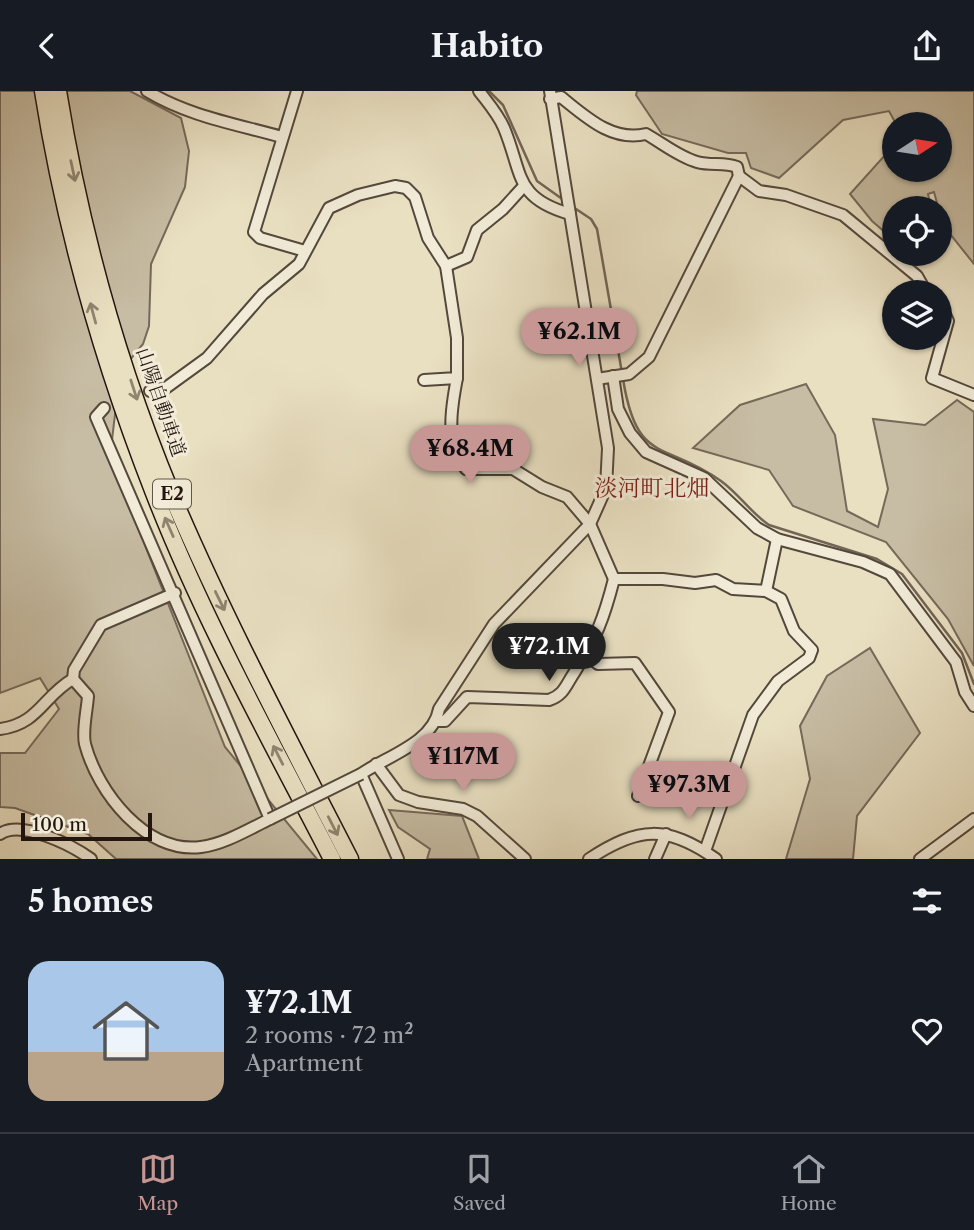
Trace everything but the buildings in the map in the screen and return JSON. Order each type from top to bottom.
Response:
[{"type":"highway","name":"山陽自動車道","points":[[52,98],[76,252],[96,326],[155,495],[211,620],[332,859]]},
{"type":"highway","name":"山陽自動車道","points":[[52,98],[108,308],[170,491],[254,673],[350,859]]},
{"type":"street","points":[[147,91],[193,113],[282,137]]},
{"type":"street","points":[[297,91],[254,232],[260,238],[304,251]]},
{"type":"street","points":[[479,91],[504,128],[523,187],[547,208],[570,215]]},
{"type":"street","points":[[175,593],[101,625],[74,670],[73,679],[88,697],[85,742],[97,772],[118,804],[142,830],[167,843],[201,847],[220,842],[362,774],[419,740],[437,721],[439,709],[494,624],[590,524],[606,488],[609,473],[597,379],[550,95],[561,97],[600,128],[630,138],[646,134],[693,161],[737,167],[739,176],[649,357],[629,374],[597,379]]},
{"type":"street","points":[[739,176],[760,191],[786,195],[843,215],[917,275],[920,280]]},
{"type":"street","points":[[150,391],[167,387],[207,358],[263,294],[299,264],[329,208],[358,194],[395,186],[405,188],[415,197],[428,238],[446,266],[457,338],[457,378],[450,415],[455,456],[466,469],[521,471],[542,487],[567,497],[590,524],[614,579],[602,623],[587,655],[559,697],[549,700],[467,697],[445,721],[437,721]]},
{"type":"street","points":[[446,266],[467,257],[477,230],[503,209],[523,187]]},
{"type":"street","points":[[940,350],[932,378],[974,395]]},
{"type":"street","points":[[613,376],[618,409],[630,433],[646,451],[704,478],[757,528],[777,539],[863,562],[890,575],[956,662],[965,692],[974,706]]},
{"type":"street","points":[[424,380],[457,378]]},
{"type":"street","points":[[104,408],[96,417],[175,593],[270,819]]},
{"type":"street","points":[[602,412],[618,409]]},
{"type":"street","points":[[766,591],[777,539]]},
{"type":"street","points":[[614,579],[663,579],[695,583],[716,580],[733,589],[766,591],[780,599],[794,631],[812,650],[809,658],[765,695],[752,715],[705,851]]},
{"type":"street","points":[[587,655],[598,664],[635,663],[669,712],[638,796]]},
{"type":"street","points":[[0,729],[16,727],[33,717],[64,684],[73,679]]},
{"type":"street","points":[[376,764],[399,795],[418,802],[463,809],[477,816],[525,859]]},
{"type":"street","points":[[362,774],[398,859]]},
{"type":"street","points":[[920,859],[974,819]]},
{"type":"street","points":[[0,834],[21,830],[57,839],[91,859]]},
{"type":"street","points":[[655,859],[666,834]]},
{"type":"street","points":[[589,859],[616,842],[666,834],[690,841],[716,859]]},
{"type":"street","points":[[690,841],[692,837],[709,837]]},
{"type":"shaded area","points":[[0,91],[130,91],[181,118],[189,151],[185,187],[151,264],[149,326],[143,344],[129,361],[118,389],[110,457],[225,747],[317,859],[116,859],[88,834],[15,808],[0,807],[0,753],[25,753],[59,709],[40,678],[0,693]]},
{"type":"shaded area","points":[[637,91],[974,91],[974,264],[952,236],[952,196],[935,196],[934,192],[928,196],[882,196],[882,230],[850,194],[882,158],[882,182],[952,182],[952,112],[889,111],[843,120],[779,178],[751,168],[746,153],[728,153],[662,134],[636,95]]},
{"type":"shaded area","points":[[806,384],[835,435],[847,511],[878,527],[888,489],[873,419],[925,425],[957,400],[974,412],[974,666],[948,619],[886,542],[793,506],[769,470],[693,448],[740,405]]},
{"type":"shaded area","points":[[870,648],[920,733],[857,816],[853,859],[786,859],[810,779],[800,726],[827,676]]},
{"type":"shaded area","points":[[389,810],[462,816],[479,859],[427,859],[430,849],[398,827]]},
{"type":"waterway","points":[[489,91],[503,105],[537,181],[565,201]]},
{"type":"waterway","points":[[573,207],[591,219],[597,229],[622,373]]},
{"type":"waterway","points":[[623,379],[636,426],[645,439],[656,447],[701,468],[721,481],[769,525],[877,559],[902,574],[962,653],[974,684]]},
{"type":"district","name":"淡河町北畑","points":[[652,488]]}]
